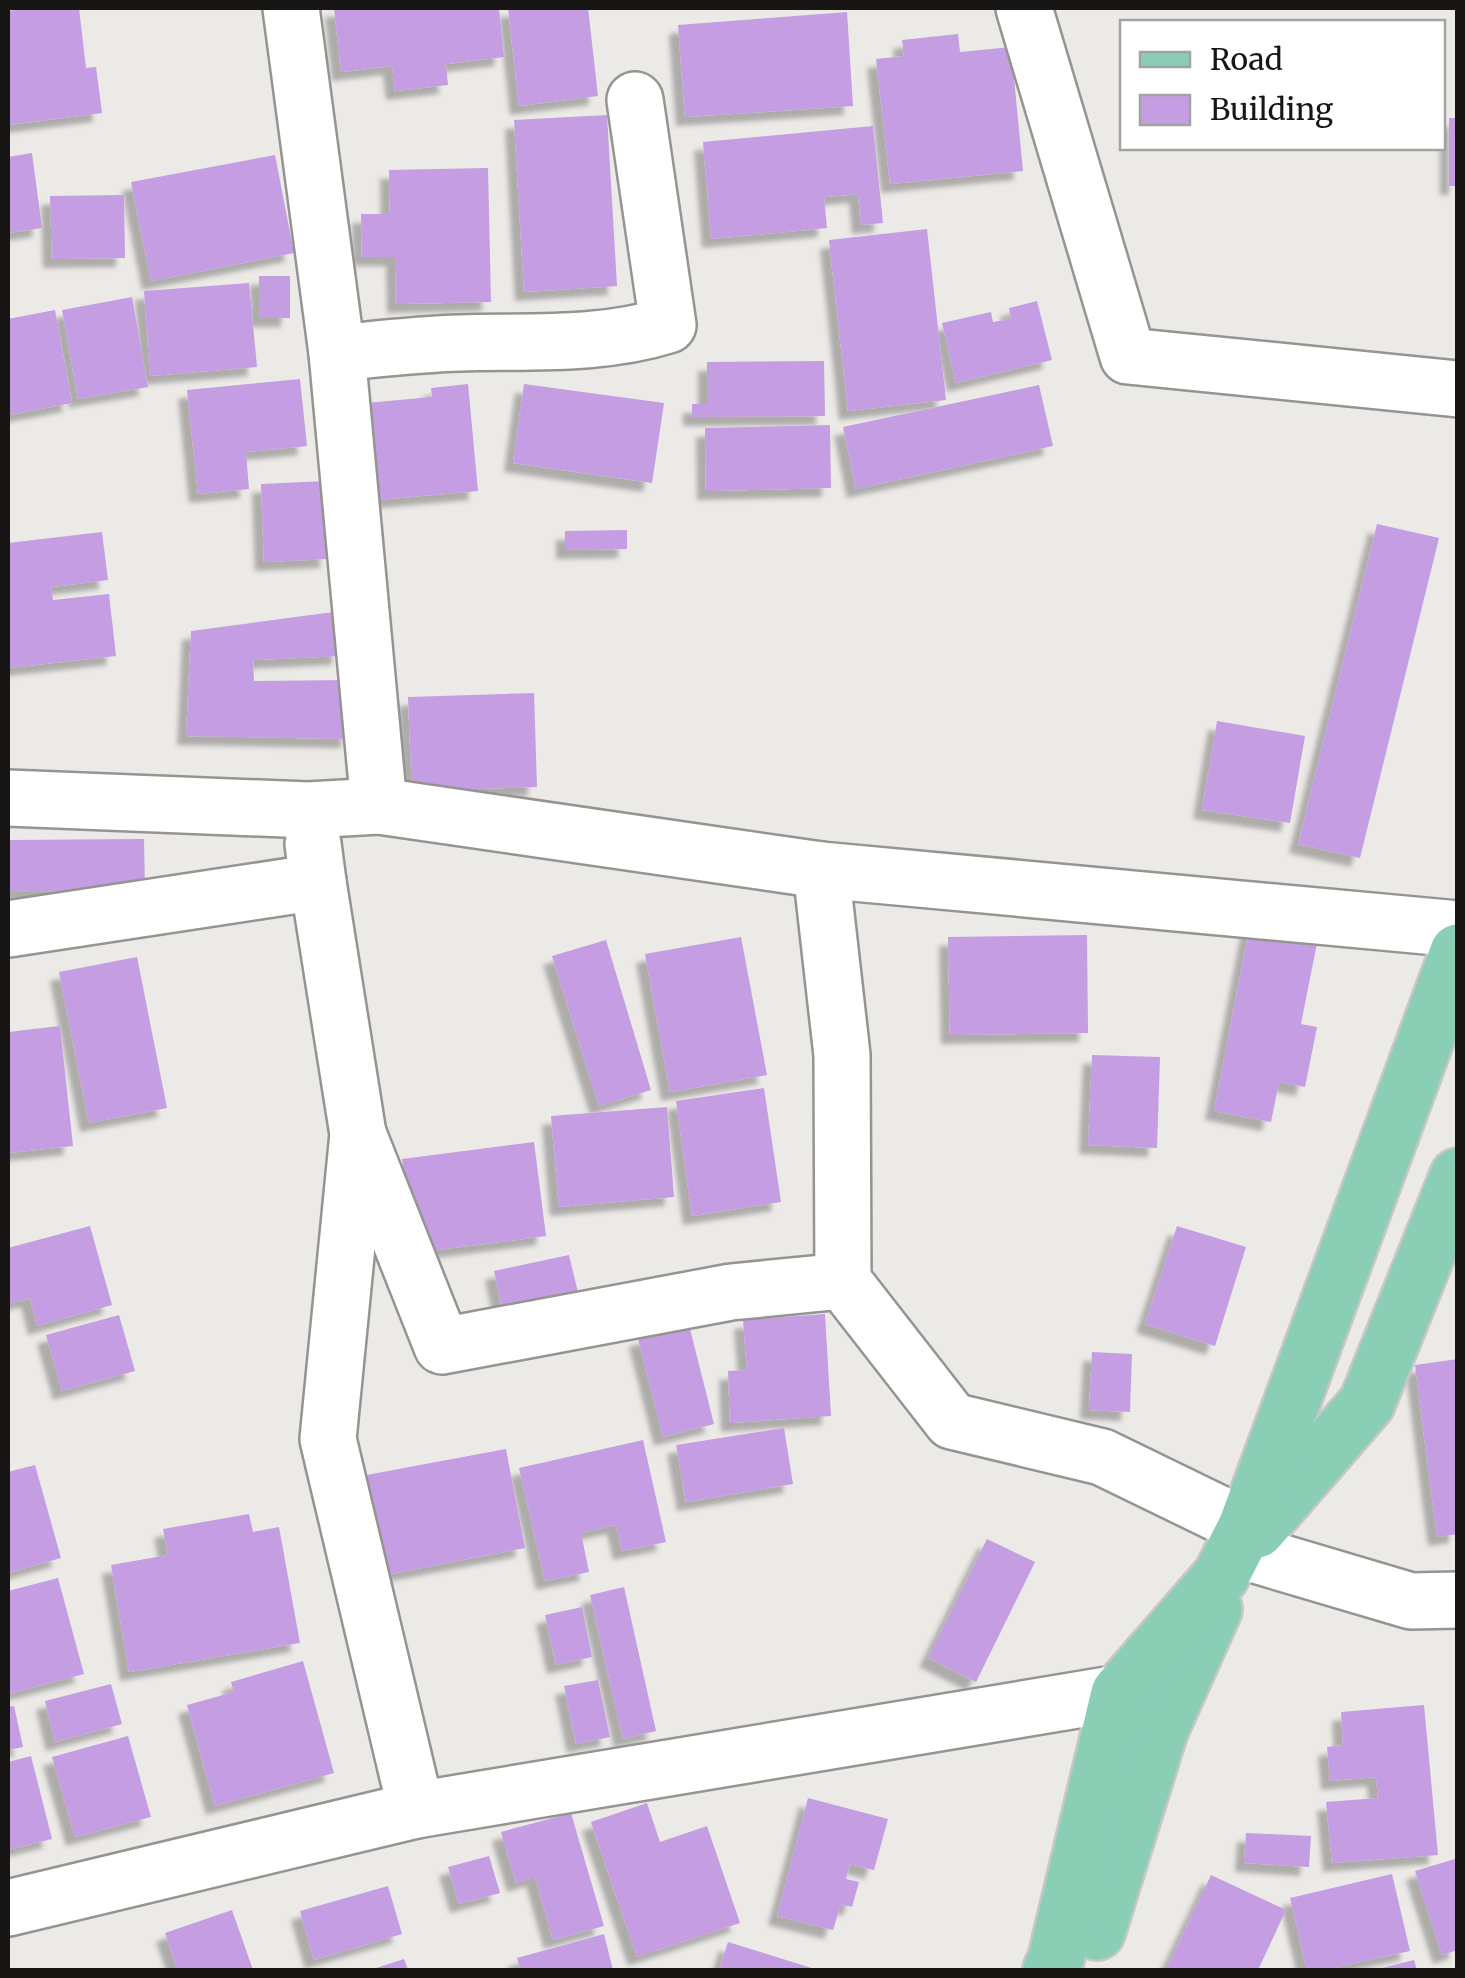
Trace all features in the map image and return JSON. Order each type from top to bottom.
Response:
[{"type":"main road","points":[[1085,1970],[1160,1730],[1243,1539],[1458,952]]},
{"type":"main road","points":[[1051,1970],[1119,1693],[1221,1576],[1243,1539],[1367,1402],[1458,1176]]},
{"type":"street","points":[[291,8],[337,352],[379,806]]},
{"type":"street","points":[[1024,8],[1128,356],[1458,389]]},
{"type":"street","points":[[337,352],[456,343],[548,342],[644,333],[668,325],[635,100]]},
{"type":"street","points":[[8,798],[308,810],[379,806],[821,870],[1458,929]]},
{"type":"street","points":[[308,810],[358,1134],[442,1346],[731,1292],[843,1281]]},
{"type":"street","points":[[821,870],[842,1056],[843,1281],[952,1421],[1102,1457],[1243,1539],[1411,1601],[1458,1600]]},
{"type":"street","points":[[8,929],[318,882]]},
{"type":"street","points":[[358,1134],[328,1438],[416,1810]]},
{"type":"street","points":[[8,1908],[416,1810],[1119,1693]]},
{"type":"building","points":[[79,8],[86,68],[96,67],[102,113],[8,125],[8,11]]},
{"type":"building","points":[[334,8],[499,8],[504,57],[446,64],[448,85],[395,91],[392,66],[341,72]]},
{"type":"building","points":[[508,8],[588,8],[598,96],[519,106]]},
{"type":"building","points":[[847,12],[853,106],[685,117],[678,25]]},
{"type":"building","points":[[958,34],[960,52],[1011,47],[1023,171],[890,184],[876,59],[904,56],[902,40]]},
{"type":"building","points":[[607,115],[617,286],[524,292],[514,120]]},
{"type":"building","points":[[1449,118],[1458,118],[1458,186],[1449,186]]},
{"type":"building","points":[[873,126],[883,223],[861,225],[858,194],[824,197],[827,228],[711,239],[703,142]]},
{"type":"building","points":[[32,153],[42,228],[8,233],[8,157]]},
{"type":"building","points":[[275,155],[294,253],[151,281],[131,182]]},
{"type":"building","points":[[488,168],[491,302],[396,304],[395,257],[362,257],[361,214],[390,214],[389,170]]},
{"type":"building","points":[[124,195],[125,258],[52,259],[50,196]]},
{"type":"building","points":[[927,229],[946,400],[848,411],[829,240]]},
{"type":"building","points":[[259,276],[290,276],[290,318],[259,318]]},
{"type":"building","points":[[249,283],[257,367],[150,376],[144,291]]},
{"type":"building","points":[[132,297],[148,387],[78,399],[62,310]]},
{"type":"building","points":[[1037,301],[1052,360],[956,383],[942,323],[991,312],[993,322],[1011,319],[1009,308]]},
{"type":"building","points":[[55,310],[72,403],[8,415],[8,319]]},
{"type":"building","points":[[824,361],[825,416],[692,417],[692,404],[707,404],[707,362]]},
{"type":"building","points":[[300,379],[307,446],[246,452],[249,489],[198,494],[187,390]]},
{"type":"building","points":[[468,384],[478,491],[376,500],[366,403],[432,397],[431,388]]},
{"type":"building","points":[[524,384],[664,403],[652,483],[513,463]]},
{"type":"building","points":[[1039,385],[1053,446],[856,489],[843,427]]},
{"type":"building","points":[[830,425],[831,488],[706,491],[705,428]]},
{"type":"building","points":[[326,481],[329,559],[264,562],[261,484]]},
{"type":"building","points":[[1377,524],[1439,538],[1360,858],[1298,844]]},
{"type":"building","points":[[627,530],[627,549],[565,550],[565,531]]},
{"type":"building","points":[[102,532],[108,580],[51,587],[53,600],[109,594],[116,656],[8,668],[8,543]]},
{"type":"building","points":[[341,611],[341,656],[253,660],[254,681],[351,680],[350,739],[186,736],[191,631]]},
{"type":"building","points":[[534,693],[537,787],[412,791],[408,697]]},
{"type":"building","points":[[1217,721],[1305,736],[1290,823],[1202,810]]},
{"type":"building","points":[[144,839],[145,891],[8,892],[8,840]]},
{"type":"building","points":[[1250,924],[1318,938],[1301,1024],[1317,1027],[1305,1087],[1279,1082],[1271,1122],[1214,1111]]},
{"type":"building","points":[[1087,935],[1088,1033],[950,1035],[948,937]]},
{"type":"building","points":[[741,937],[767,1075],[670,1092],[645,954]]},
{"type":"building","points":[[606,940],[651,1090],[599,1106],[552,956]]},
{"type":"building","points":[[137,957],[167,1108],[89,1123],[59,972]]},
{"type":"building","points":[[60,1026],[73,1146],[8,1153],[8,1032]]},
{"type":"building","points":[[1092,1055],[1160,1057],[1157,1148],[1088,1145]]},
{"type":"building","points":[[764,1088],[781,1202],[692,1216],[676,1101]]},
{"type":"building","points":[[667,1107],[674,1197],[559,1207],[551,1116]]},
{"type":"building","points":[[534,1142],[546,1236],[414,1253],[402,1159]]},
{"type":"building","points":[[90,1226],[112,1305],[37,1326],[30,1298],[8,1304],[8,1248]]},
{"type":"building","points":[[1177,1226],[1246,1247],[1215,1346],[1145,1324]]},
{"type":"building","points":[[569,1255],[580,1301],[504,1318],[494,1271]]},
{"type":"building","points":[[825,1314],[831,1416],[730,1423],[728,1371],[747,1370],[743,1320]]},
{"type":"building","points":[[119,1315],[135,1371],[62,1391],[46,1335]]},
{"type":"building","points":[[689,1325],[714,1424],[663,1437],[638,1338]]},
{"type":"building","points":[[1092,1352],[1132,1354],[1130,1412],[1089,1410]]},
{"type":"building","points":[[1458,1359],[1458,1534],[1437,1537],[1415,1365]]},
{"type":"building","points":[[784,1428],[793,1484],[686,1502],[676,1445]]},
{"type":"building","points":[[643,1440],[666,1542],[622,1551],[616,1525],[581,1533],[589,1572],[545,1581],[519,1468]]},
{"type":"building","points":[[506,1449],[525,1548],[364,1579],[345,1479]]},
{"type":"building","points":[[35,1465],[61,1558],[8,1573],[8,1472]]},
{"type":"building","points":[[249,1514],[253,1532],[279,1527],[300,1643],[129,1672],[111,1565],[168,1555],[163,1529]]},
{"type":"building","points":[[987,1539],[1035,1562],[976,1682],[928,1658]]},
{"type":"building","points":[[58,1578],[84,1674],[8,1694],[8,1591]]},
{"type":"building","points":[[624,1587],[656,1731],[623,1739],[590,1595]]},
{"type":"building","points":[[582,1607],[592,1657],[556,1665],[545,1615]]},
{"type":"building","points":[[303,1661],[334,1773],[215,1806],[187,1705],[234,1692],[231,1682]]},
{"type":"building","points":[[598,1680],[610,1737],[576,1744],[564,1686]]},
{"type":"building","points":[[111,1684],[122,1724],[55,1742],[45,1701]]},
{"type":"building","points":[[1424,1705],[1438,1855],[1332,1863],[1326,1802],[1378,1798],[1376,1777],[1330,1781],[1327,1747],[1343,1745],[1341,1712]]},
{"type":"building","points":[[14,1706],[23,1747],[8,1750],[8,1707]]},
{"type":"building","points":[[128,1736],[151,1817],[75,1837],[52,1757]]},
{"type":"building","points":[[31,1756],[52,1839],[8,1850],[8,1762]]},
{"type":"building","points":[[808,1798],[888,1819],[874,1870],[850,1864],[846,1879],[859,1882],[852,1907],[841,1904],[833,1930],[777,1916]]},
{"type":"building","points":[[647,1803],[660,1842],[707,1826],[740,1923],[637,1957],[591,1822]]},
{"type":"building","points":[[571,1813],[604,1926],[553,1940],[535,1877],[516,1883],[501,1832]]},
{"type":"building","points":[[1246,1833],[1311,1836],[1309,1867],[1244,1863]]},
{"type":"building","points":[[489,1856],[500,1893],[459,1904],[448,1867]]},
{"type":"building","points":[[1458,1858],[1458,1950],[1442,1955],[1415,1871]]},
{"type":"building","points":[[1392,1874],[1410,1951],[1324,1970],[1307,1970],[1290,1898]]},
{"type":"building","points":[[1211,1875],[1286,1910],[1258,1970],[1166,1970]]},
{"type":"building","points":[[388,1886],[402,1934],[314,1960],[300,1911]]},
{"type":"building","points":[[232,1910],[253,1970],[178,1970],[165,1933]]},
{"type":"building","points":[[604,1934],[613,1970],[520,1970],[517,1958]]},
{"type":"building","points":[[728,1942],[818,1970],[719,1970]]},
{"type":"building","points":[[404,1959],[408,1970],[370,1970]]},
{"type":"building","points":[[1414,1960],[1417,1970],[1378,1970],[1378,1969]]}]
